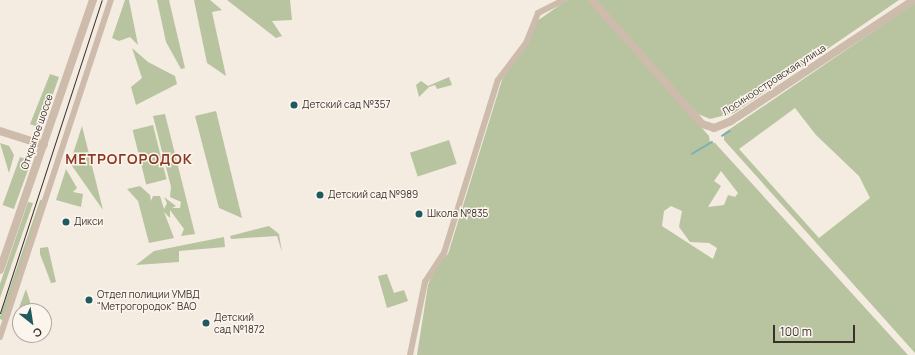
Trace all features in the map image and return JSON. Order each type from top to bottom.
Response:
[{"type":"street","name":"Открытое шоссе","points":[[0,270],[93,0]]},
{"type":"street","points":[[0,336],[1,328],[111,0]]},
{"type":"street","points":[[410,355],[425,282],[444,253],[498,80],[526,44],[538,13],[563,0]]},
{"type":"street","name":"Лосиноостровская улица","points":[[592,0],[702,124],[714,128],[731,121],[914,0]]},
{"type":"street","points":[[0,131],[44,145]]},
{"type":"green space","points":[[125,0],[129,0],[138,45],[130,37],[119,41],[112,38]]},
{"type":"green space","points":[[157,0],[169,0],[185,68],[181,69],[166,42]]},
{"type":"green space","points":[[194,0],[210,0],[222,10],[212,12],[226,76],[207,63]]},
{"type":"green space","points":[[227,0],[290,0],[292,20],[272,21],[282,36],[276,38]]},
{"type":"green space","points":[[567,0],[588,0],[709,136],[710,142],[715,143],[908,355],[417,355],[428,285],[437,264],[448,254],[502,80],[537,21]],"holes":[[[721,171],[738,193],[735,197],[728,195],[724,205],[708,207],[721,186],[714,181]],[[671,206],[682,211],[679,227],[690,242],[709,243],[717,248],[713,259],[662,226],[664,211]]]},
{"type":"green space","points":[[596,0],[899,0],[734,113],[710,119],[698,114]]},
{"type":"green space","points":[[915,3],[915,353],[724,140],[724,133]],"holes":[[[795,108],[816,135],[859,176],[870,198],[819,238],[739,149]]]},
{"type":"green space","points":[[132,48],[148,62],[175,76],[177,84],[136,105],[131,87],[142,78]]},
{"type":"green space","points":[[50,74],[59,77],[41,128],[30,124]]},
{"type":"green space","points":[[449,77],[452,85],[437,89],[435,85],[429,87],[419,97],[416,85],[421,81],[428,86]]},
{"type":"green space","points":[[216,111],[242,218],[219,208],[195,116]]},
{"type":"green space","points":[[165,114],[195,234],[181,236],[184,229],[170,210],[170,218],[164,212],[174,238],[149,243],[138,201],[127,189],[140,186],[150,195],[151,201],[153,196],[160,196],[164,209],[167,203],[164,197],[176,206],[172,208],[180,208],[181,202],[170,197],[171,187],[153,116]]},
{"type":"green space","points":[[153,125],[167,179],[146,184],[133,130]]},
{"type":"green space","points":[[82,126],[103,210],[70,163]]},
{"type":"green space","points":[[449,140],[457,164],[418,176],[410,153]]},
{"type":"green space","points":[[0,143],[9,146],[14,155],[9,173]]},
{"type":"green space","points":[[20,157],[31,161],[14,209],[3,205]]},
{"type":"green space","points":[[66,169],[77,188],[73,192],[83,194],[81,207],[56,200]]},
{"type":"green space","points":[[40,200],[44,201],[3,320],[0,319],[0,316]]},
{"type":"green space","points":[[28,202],[33,203],[0,298],[0,284]]},
{"type":"green space","points":[[269,226],[279,234],[282,252],[277,236],[231,239],[230,236]]},
{"type":"green space","points":[[224,237],[225,247],[179,251],[179,262],[136,265],[154,251]]},
{"type":"green space","points":[[48,247],[56,282],[51,283],[40,254],[40,248]]},
{"type":"green space","points":[[387,274],[394,293],[404,290],[408,301],[387,308],[378,276]]},
{"type":"green space","points":[[26,289],[30,303],[21,303]]},
{"type":"waterway","points":[[722,136],[730,131]]},
{"type":"waterway","points":[[692,154],[712,142]]},
{"type":"tram line","points":[[0,313],[102,0]]},
{"type":"place","name":"Детский сад №357","points":[[294,105]]},
{"type":"place","name":"Детский сад №989","points":[[320,195]]},
{"type":"place","name":"Школа №835","points":[[419,214]]},
{"type":"place","name":"Дикси","points":[[66,222]]},
{"type":"place","name":"Отдел полиции УМВД \"Метрогородок\" ВАО","points":[[89,300]]},
{"type":"place","name":"Детский сад №1872","points":[[206,323]]},
{"type":"district","name":"МЕТРОГОРОДОК","points":[[129,159]]}]
